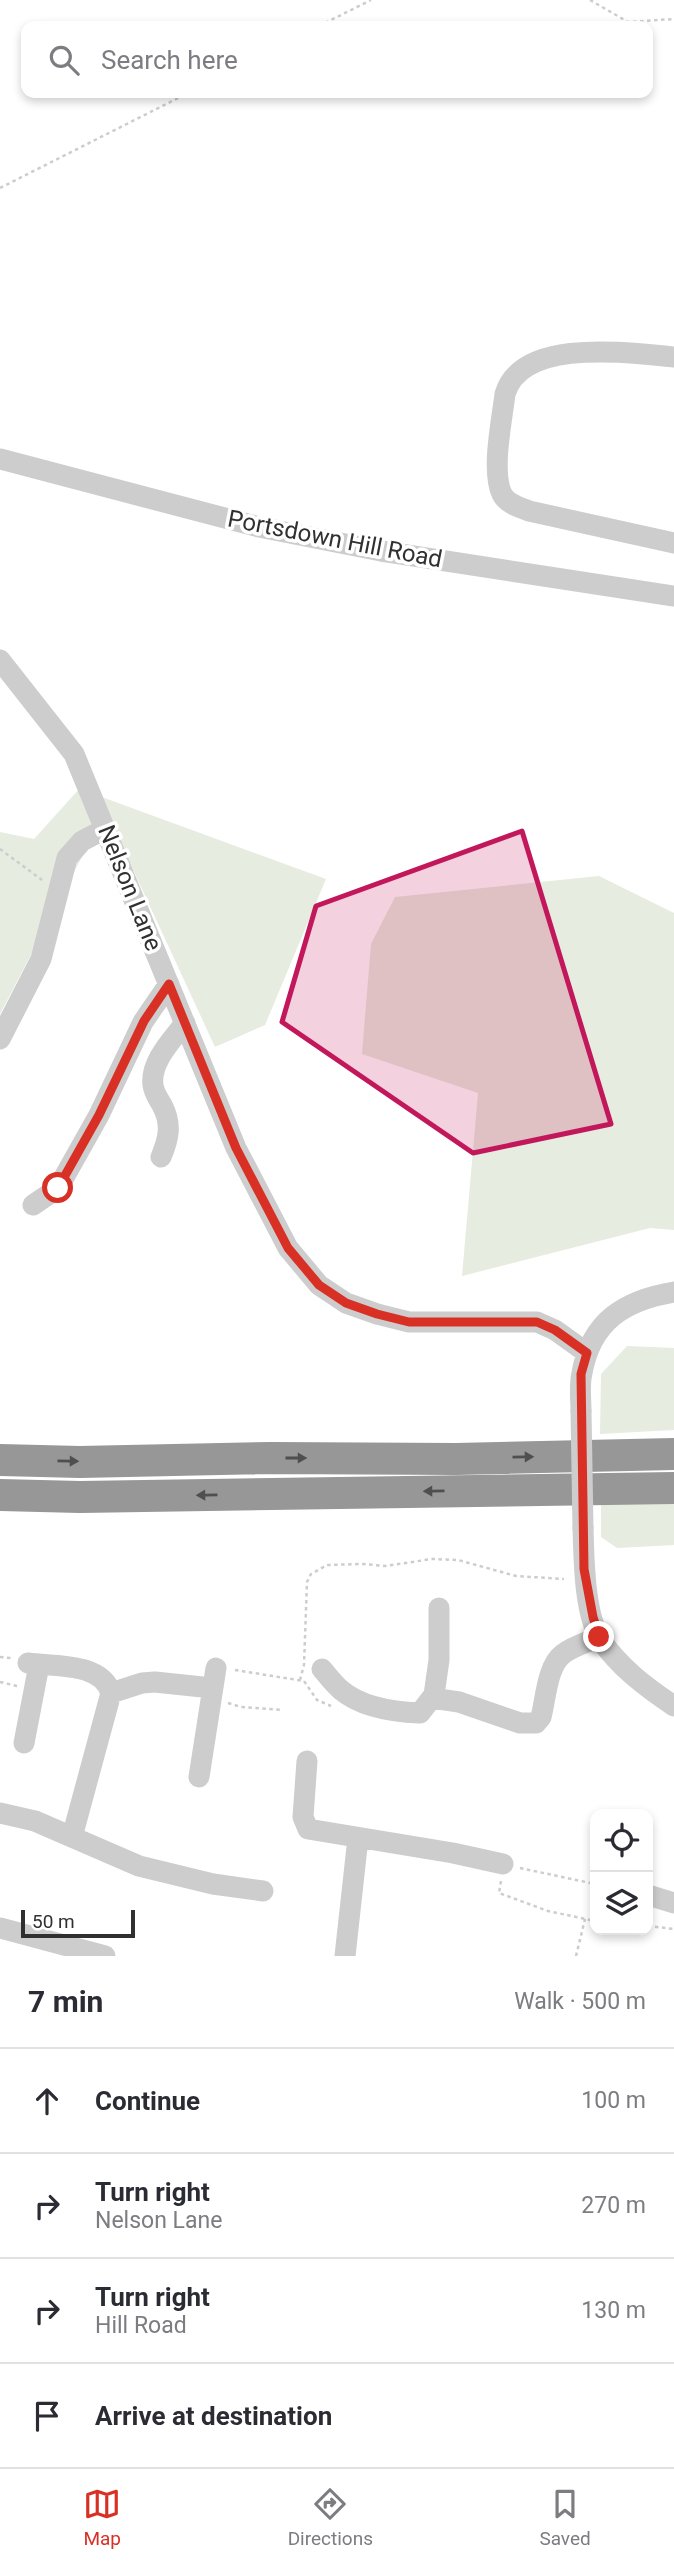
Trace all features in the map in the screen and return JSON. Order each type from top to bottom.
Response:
[{"type":"highway","points":[[0,1460],[80,1462],[271,1458],[456,1459],[674,1454]]},
{"type":"highway","points":[[0,1495],[80,1497],[674,1488]]},
{"type":"street","points":[[674,356],[590,351],[557,355],[535,363],[509,383],[505,394],[498,467],[502,496],[512,505],[674,543]]},
{"type":"street","name":"Portsdown Hill Road","points":[[0,459],[273,529],[381,551],[674,596]]},
{"type":"street","name":"Nelson Lane","points":[[0,660],[74,754],[242,1159],[288,1248],[319,1285],[346,1303],[409,1322],[537,1322],[555,1330],[587,1353]]},
{"type":"street","points":[[0,1039],[41,959],[67,858],[82,841],[105,829]]},
{"type":"street","points":[[33,1205],[58,1188],[99,1115],[144,1021],[169,984]]},
{"type":"street","points":[[161,1157],[168,1139],[169,1126],[155,1095],[153,1076],[157,1064],[185,1023]]},
{"type":"street","points":[[674,1292],[648,1296],[623,1307],[601,1326],[587,1353],[581,1374],[584,1569],[593,1617],[599,1637],[622,1664],[653,1692],[674,1706]]},
{"type":"street","points":[[322,1669],[338,1699],[357,1700],[373,1706],[420,1713],[432,1698],[439,1660],[439,1608]]},
{"type":"street","points":[[432,1698],[459,1702],[520,1723],[536,1723],[541,1717],[552,1669],[558,1659],[564,1653],[599,1637]]},
{"type":"street","points":[[24,1743],[33,1664],[86,1670],[97,1674],[108,1683],[111,1693],[72,1838]]},
{"type":"street","points":[[111,1693],[142,1683],[213,1685],[199,1777]]},
{"type":"street","points":[[307,1761],[304,1824],[308,1829],[503,1864]]},
{"type":"street","points":[[0,1813],[35,1821],[139,1866],[214,1884],[263,1891]]},
{"type":"street","points":[[345,1956],[348,1836]]},
{"type":"street","points":[[653,1897],[674,1903]]},
{"type":"street","points":[[0,1928],[41,1948],[105,1956]]},
{"type":"path","points":[[329,21],[371,0]]},
{"type":"path","points":[[590,0],[626,21]]},
{"type":"path","points":[[643,21],[674,19]]},
{"type":"path","points":[[0,188],[178,98]]},
{"type":"path","points":[[300,1680],[304,1665],[307,1582],[311,1574],[318,1569],[340,1564],[385,1566],[432,1559],[458,1560],[516,1576],[564,1579]]},
{"type":"path","points":[[213,1685],[300,1680],[304,1681],[317,1700],[338,1699]]},
{"type":"path","points":[[213,1685],[241,1707],[282,1710]]},
{"type":"path","points":[[590,1883],[503,1864],[499,1893],[548,1911],[590,1920]]},
{"type":"path","points":[[576,1956],[585,1919]]},
{"type":"path","points":[[653,1927],[674,1929]]},
{"type":"highlighted area","points":[[522,831],[611,1124],[473,1153],[282,1022],[316,906]]},
{"type":"shaded area","points":[[81,787],[97,828],[0,1014],[0,832],[34,839]]},
{"type":"shaded area","points":[[99,796],[326,879],[265,1025],[215,1047]]},
{"type":"shaded area","points":[[599,876],[674,913],[674,1230],[650,1228],[462,1276],[478,1093],[362,1054],[371,944],[395,897]]},
{"type":"shaded area","points":[[627,1346],[674,1348],[674,1430],[600,1434],[601,1374]]},
{"type":"shaded area","points":[[674,1503],[674,1545],[617,1548],[601,1537],[601,1504]]},
{"type":"route","points":[[58,1188],[99,1115],[144,1021],[169,984],[236,1148],[288,1248],[319,1285],[346,1303],[409,1322],[537,1322],[555,1330],[587,1353],[581,1374],[584,1569],[599,1637]]}]
